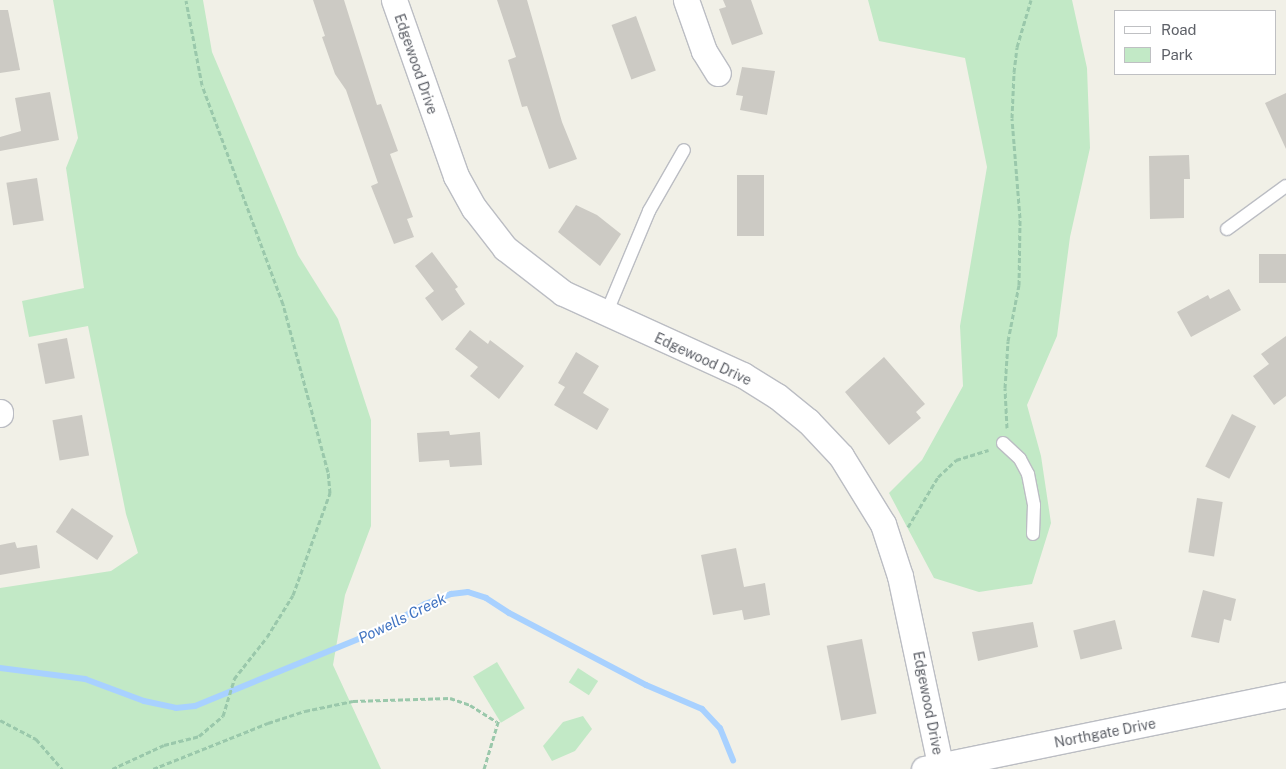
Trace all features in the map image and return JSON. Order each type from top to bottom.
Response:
[{"type":"street","name":"Edgewood Drive","points":[[394,0],[456,176],[474,208],[505,248],[533,273],[563,293],[743,375],[808,421],[841,456],[864,489],[889,543],[913,628],[935,768]]},
{"type":"street","points":[[686,0],[704,51],[718,73]]},
{"type":"street","name":"Northgate Drive","points":[[935,768],[1286,695]]},
{"type":"lane","points":[[606,314],[649,211],[684,150]]},
{"type":"lane","points":[[1227,229],[1286,186]]},
{"type":"lane","points":[[1003,443],[1020,459],[1028,474],[1034,505],[1033,534]]},
{"type":"path","points":[[112,769],[164,745],[199,736],[223,716],[234,679],[283,615],[308,560],[330,493],[328,472],[283,304],[213,122],[202,85],[186,0]]},
{"type":"path","points":[[889,543],[906,530],[938,477],[956,460],[1003,443],[1009,422],[1005,388],[1008,341],[1019,285],[1020,218],[1012,118],[1014,72],[1017,47],[1031,0]]},
{"type":"path","points":[[153,769],[305,710],[353,701],[450,698],[470,705],[498,720],[484,769]]},
{"type":"path","points":[[0,720],[36,738],[62,769]]},
{"type":"green space","points":[[53,0],[203,0],[212,52],[298,255],[338,319],[371,420],[371,526],[345,595],[333,665],[381,769],[0,769],[0,588],[111,571],[138,553],[126,514],[88,326],[29,337],[22,301],[84,288],[66,168],[78,138]]},
{"type":"green space","points":[[868,0],[1072,0],[1087,68],[1090,148],[1070,237],[1057,336],[1027,405],[1041,456],[1051,523],[1032,584],[979,592],[934,578],[889,493],[922,460],[963,386],[960,326],[987,167],[965,58],[879,41]]},
{"type":"green space","points":[[497,662],[525,708],[501,723],[473,676]]},
{"type":"green space","points":[[578,668],[598,681],[589,695],[569,682]]},
{"type":"green space","points":[[583,716],[592,729],[575,751],[552,761],[543,746],[563,722]]},
{"type":"building","points":[[313,0],[344,0],[377,105],[381,104],[398,151],[390,154],[413,217],[407,219],[414,237],[394,244],[371,186],[378,183],[346,90],[335,74],[322,37],[325,36]]},
{"type":"building","points":[[497,0],[527,0],[562,122],[577,159],[549,169],[527,106],[522,107],[508,60],[516,57]]},
{"type":"building","points":[[723,0],[751,0],[763,34],[732,45],[719,9],[726,7]]},
{"type":"building","points":[[0,10],[8,10],[20,70],[0,73]]},
{"type":"building","points":[[636,16],[656,71],[631,79],[612,25]]},
{"type":"building","points":[[742,67],[775,71],[767,115],[740,110],[743,96],[736,95]]},
{"type":"building","points":[[50,92],[59,140],[0,151],[0,137],[21,131],[15,98]]},
{"type":"building","points":[[1286,93],[1286,149],[1265,103]]},
{"type":"building","points":[[1189,155],[1190,179],[1184,179],[1184,218],[1150,219],[1149,156]]},
{"type":"building","points":[[737,175],[764,175],[764,236],[737,236]]},
{"type":"building","points":[[37,178],[44,220],[13,225],[6,183]]},
{"type":"building","points":[[576,205],[597,215],[621,234],[600,266],[558,232]]},
{"type":"building","points":[[432,252],[458,287],[455,289],[465,304],[442,321],[425,298],[434,291],[415,266]]},
{"type":"building","points":[[1259,254],[1286,254],[1286,283],[1259,283]]},
{"type":"building","points":[[1229,289],[1241,310],[1191,337],[1177,312],[1208,295],[1210,299]]},
{"type":"building","points":[[470,330],[488,344],[490,340],[524,366],[499,399],[470,376],[478,367],[455,349]]},
{"type":"building","points":[[1286,336],[1286,396],[1274,405],[1253,376],[1269,364],[1261,354]]},
{"type":"building","points":[[67,338],[75,378],[45,384],[38,344]]},
{"type":"building","points":[[576,352],[599,366],[583,393],[609,409],[597,430],[554,405],[565,387],[558,383]]},
{"type":"building","points":[[884,357],[925,404],[916,412],[921,418],[889,445],[845,392]]},
{"type":"building","points":[[1232,414],[1256,426],[1229,479],[1205,467]]},
{"type":"building","points":[[82,415],[89,455],[60,461],[52,420]]},
{"type":"building","points":[[449,431],[450,435],[480,432],[482,465],[450,467],[449,460],[419,462],[417,433]]},
{"type":"building","points":[[1197,498],[1223,502],[1214,556],[1188,552]]},
{"type":"building","points":[[72,508],[113,536],[97,560],[56,532]]},
{"type":"building","points":[[15,542],[17,548],[37,545],[40,568],[0,575],[0,545]]},
{"type":"building","points":[[736,548],[744,587],[765,583],[770,615],[744,620],[742,610],[713,615],[701,555]]},
{"type":"building","points":[[1203,590],[1236,599],[1231,621],[1224,619],[1219,643],[1191,637]]},
{"type":"building","points":[[1115,620],[1122,649],[1081,660],[1073,630]]},
{"type":"building","points":[[1033,622],[1038,647],[978,661],[972,632]]},
{"type":"building","points":[[862,639],[877,714],[841,720],[827,646]]},
{"type":"waterway","name":"Powells Creek","points":[[0,668],[85,679],[144,701],[176,708],[195,706],[383,629],[425,604],[451,594],[468,592],[486,598],[509,613],[646,685],[702,709],[720,728],[733,760]]}]
